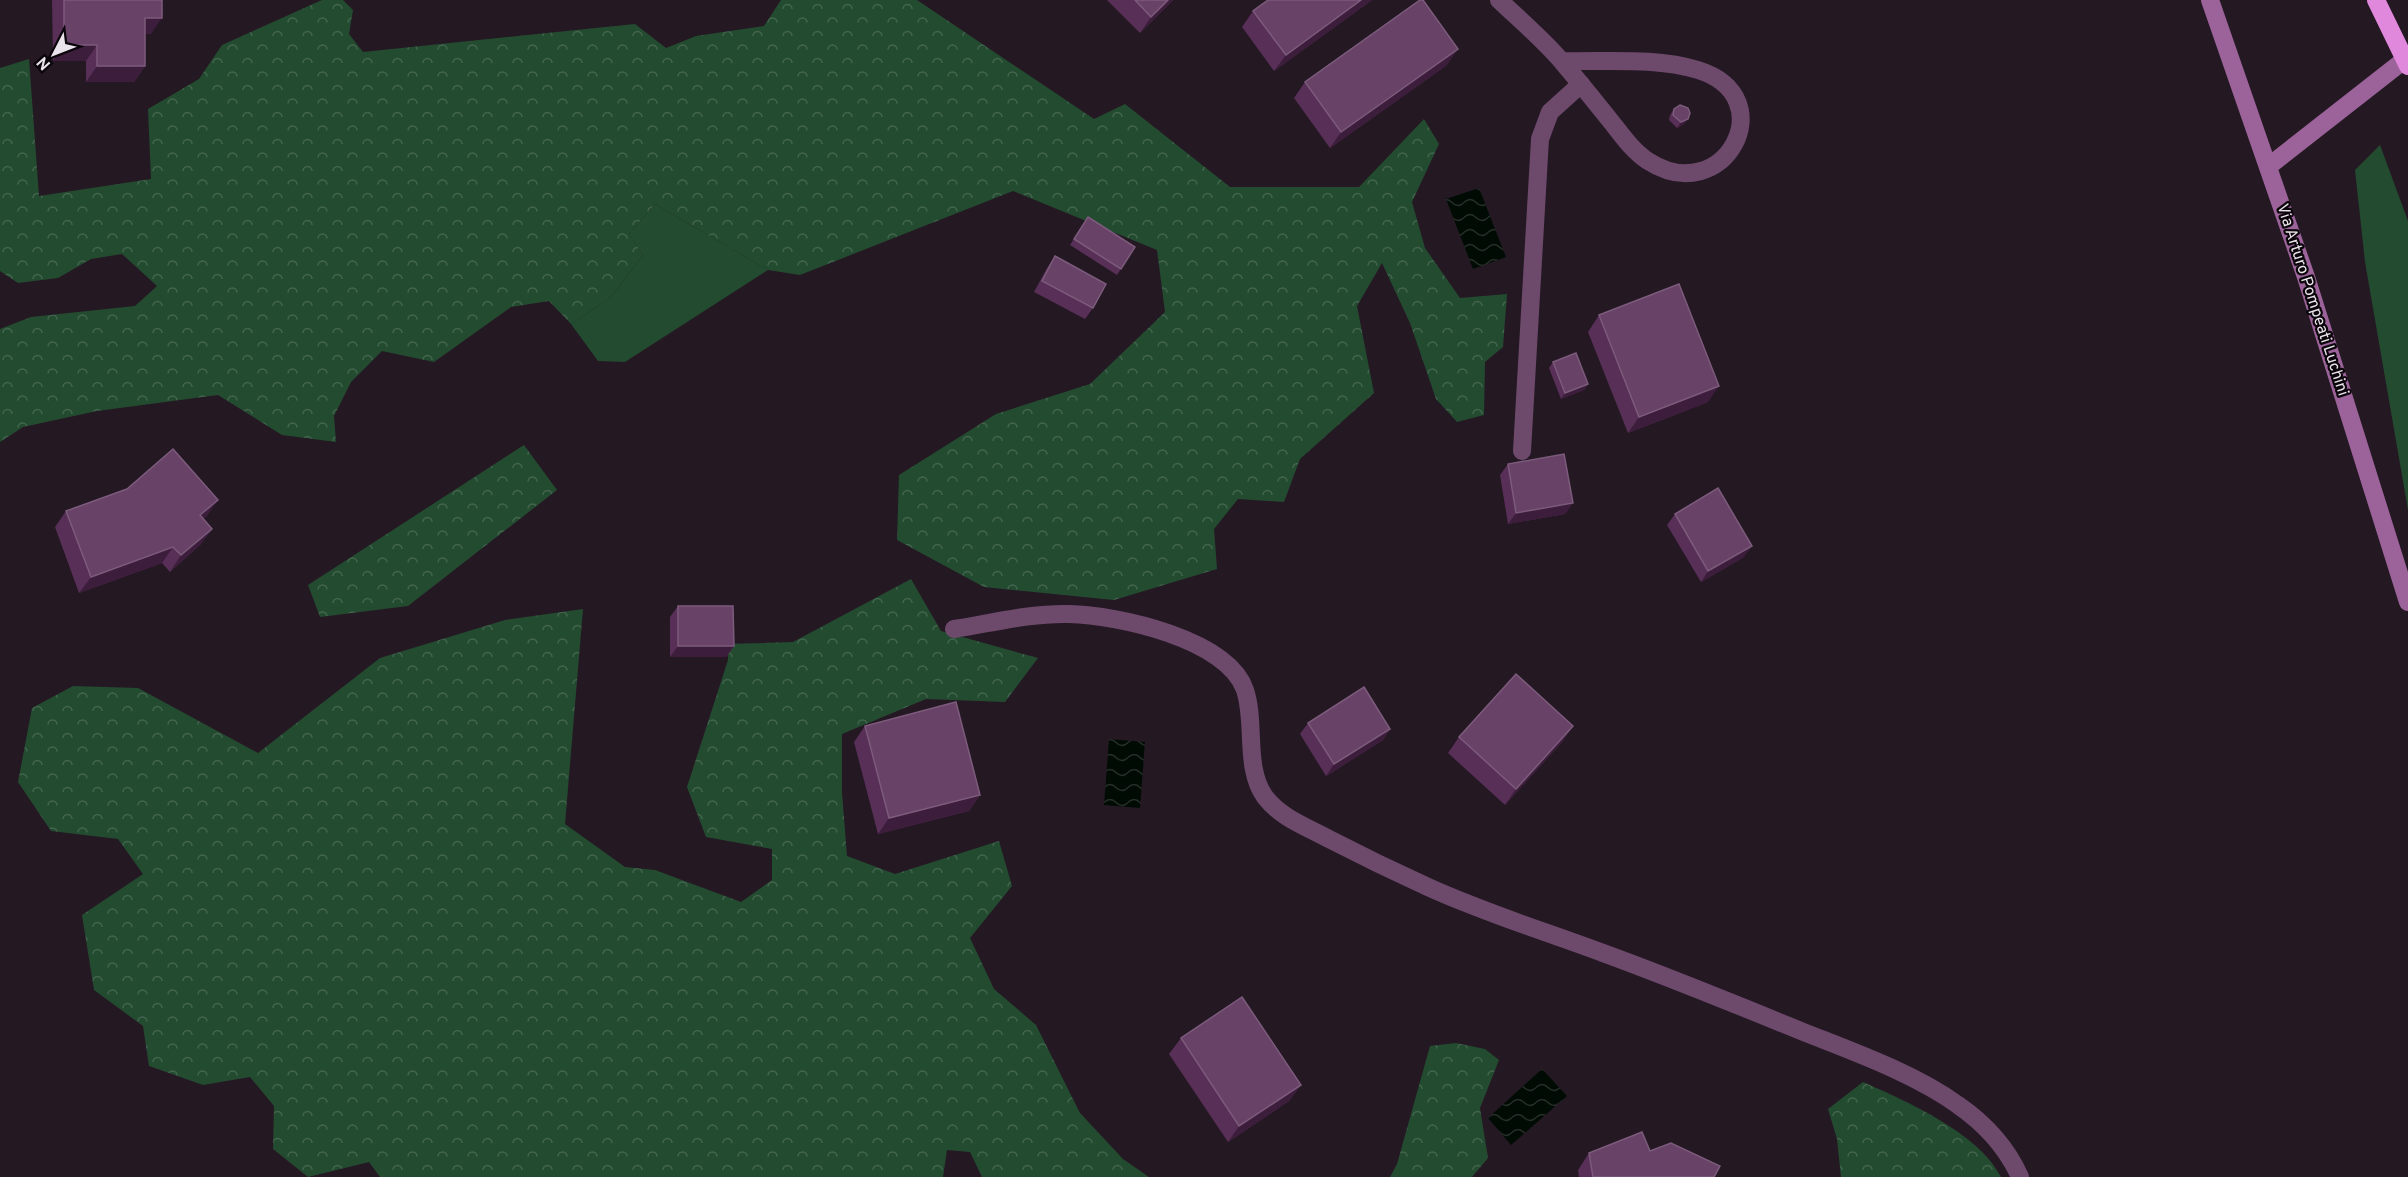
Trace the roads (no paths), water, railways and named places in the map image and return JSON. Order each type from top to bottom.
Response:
[{"type":"highway","points":[[2376,0],[2408,66]]},
{"type":"street","points":[[1499,0],[1562,61],[1630,145],[1647,161],[1666,169],[1700,172],[1713,167],[1729,155],[1740,133],[1742,117],[1734,95],[1717,79],[1699,70],[1644,62],[1562,61]]},
{"type":"street","name":"Via Arturo Pompeati Luchini","points":[[2210,0],[2306,277],[2408,602]]},
{"type":"street","points":[[2269,166],[2408,57]]},
{"type":"street","points":[[1522,451],[1540,139],[1550,112],[1581,84]]},
{"type":"street","points":[[954,629],[1043,615],[1069,614],[1105,617],[1137,623],[1209,652],[1235,673],[1244,687],[1258,783],[1267,800],[1288,817],[1431,888],[1730,1002],[1913,1079],[1956,1103],[1974,1117],[2004,1149],[2020,1177]]},
{"type":"water","points":[[1479,188],[1506,257],[1473,269],[1446,199]]},
{"type":"water","points":[[1109,739],[1145,742],[1140,808],[1104,805]]},
{"type":"water","points":[[1542,1069],[1567,1096],[1511,1145],[1488,1118]]}]
